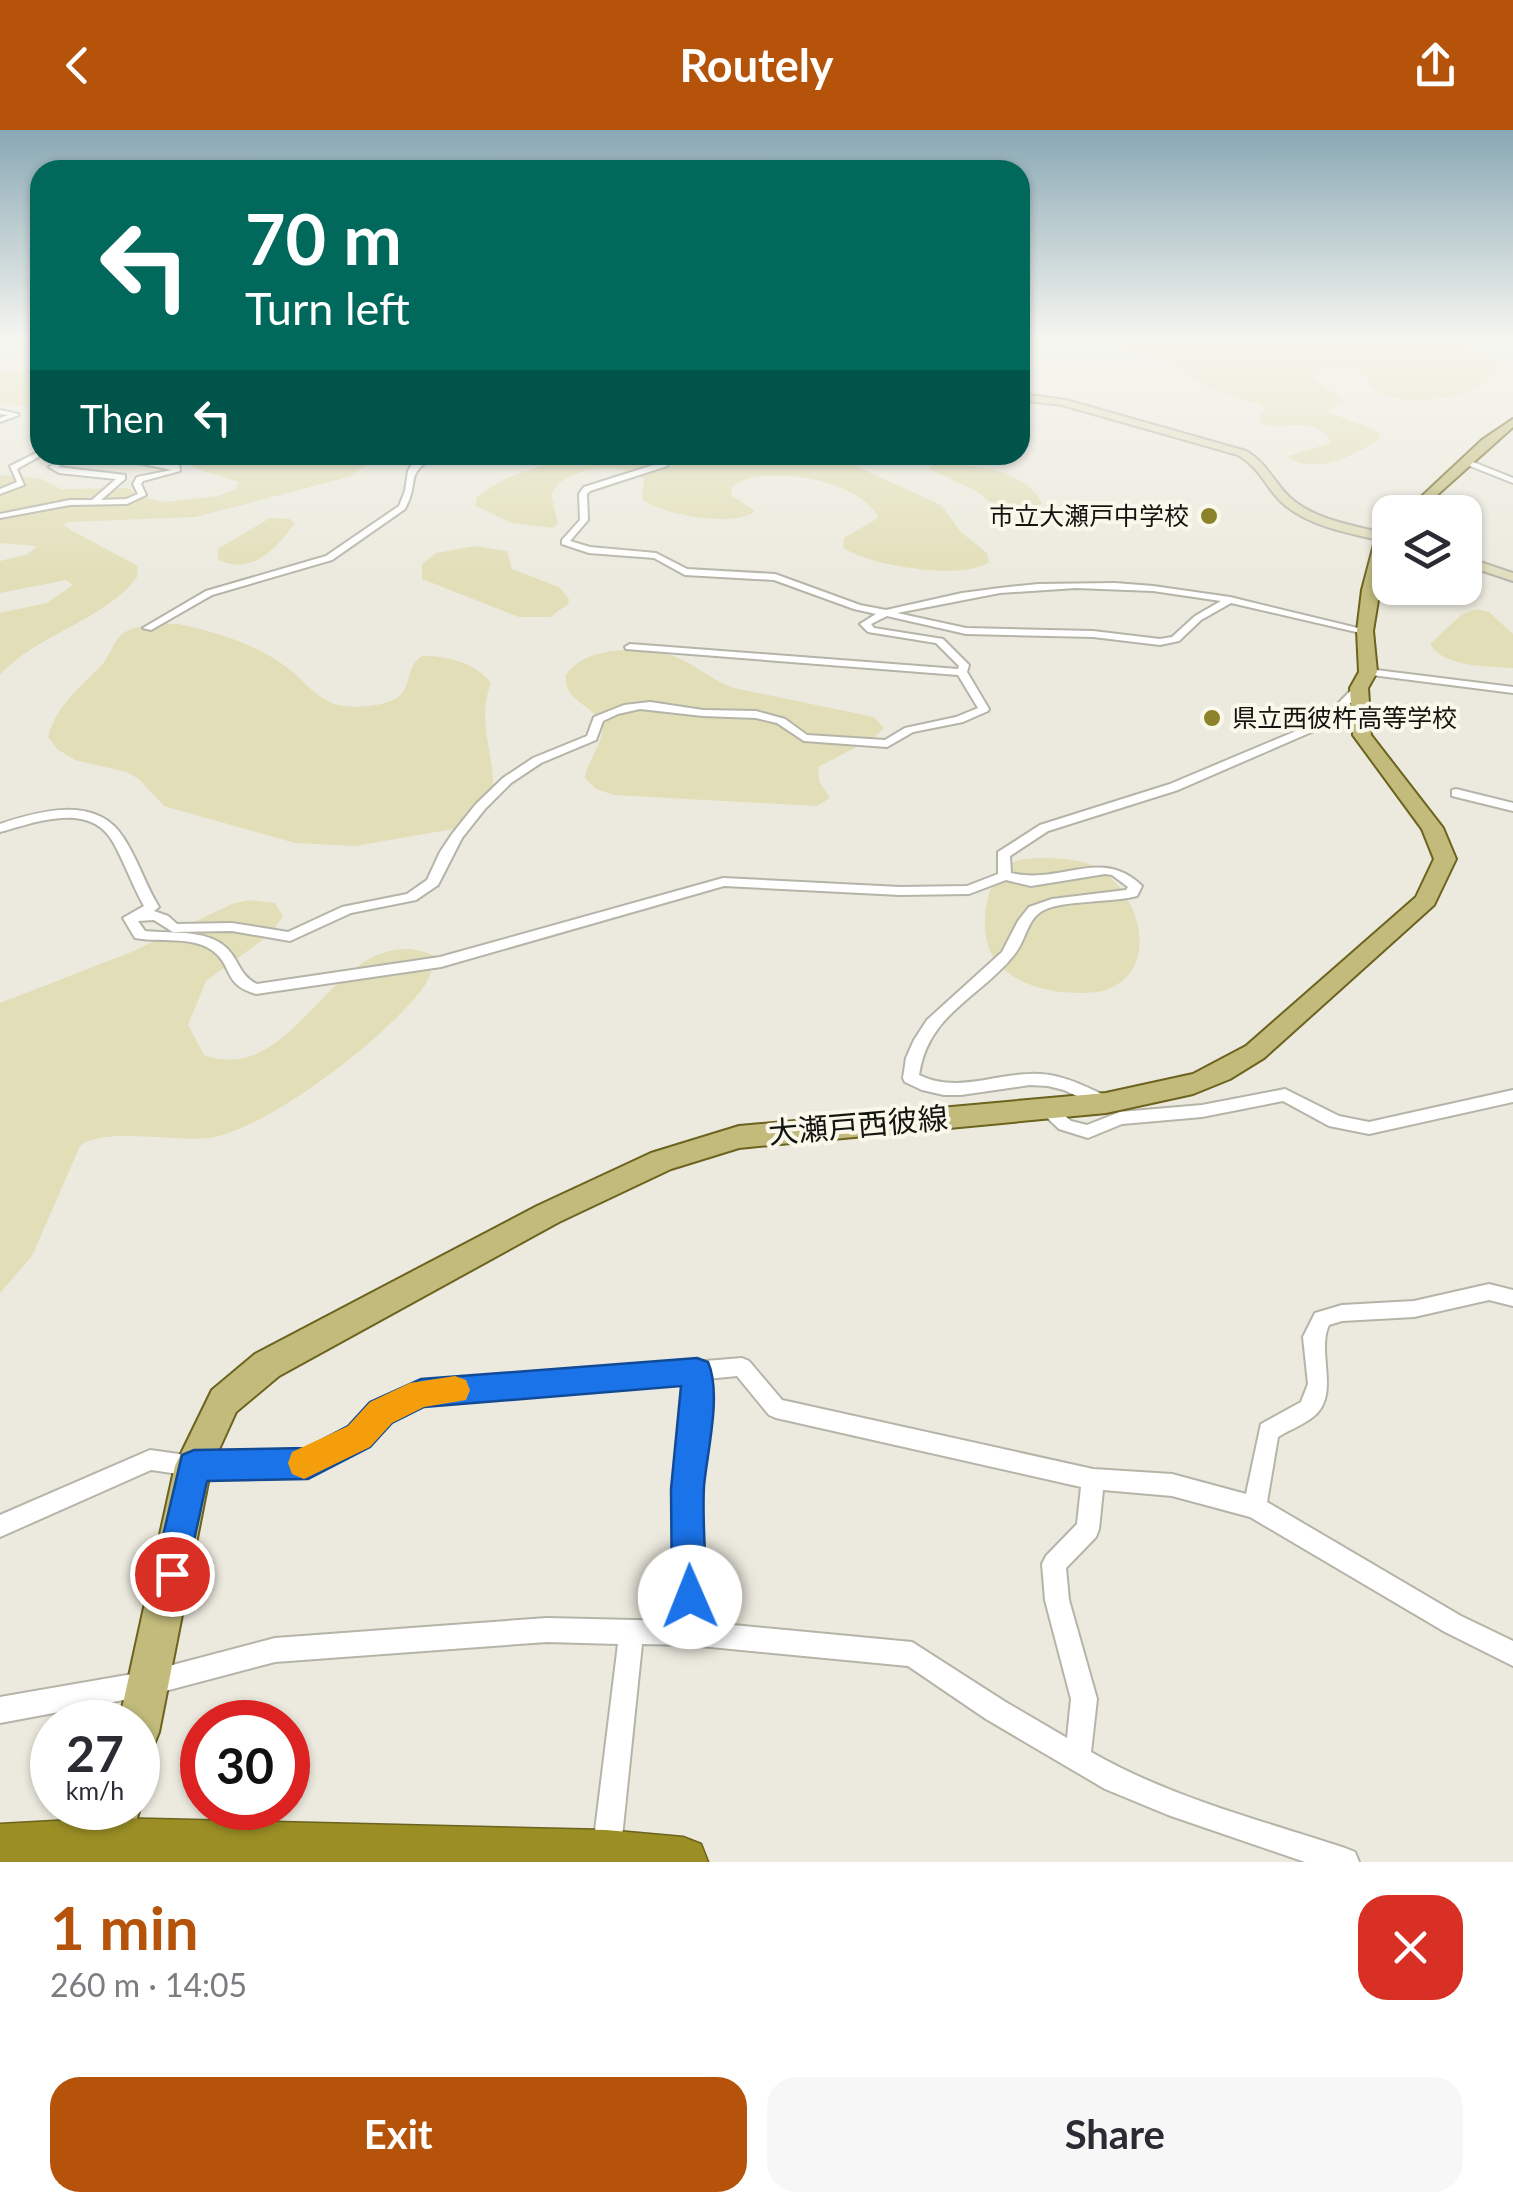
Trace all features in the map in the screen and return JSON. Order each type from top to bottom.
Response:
[{"type":"highway","points":[[160,1828],[683,1862]]},
{"type":"highway","points":[[0,1849],[90,1830]]},
{"type":"main road","points":[[1430,495],[1487,440],[1513,422]]},
{"type":"main road","name":"大瀬戸西彼線","points":[[146,1700],[194,1466],[224,1401],[267,1366],[548,1214],[662,1161],[739,1137],[1154,1097],[1237,1065],[1426,900],[1446,859],[1432,828],[1362,734],[1366,631],[1372,605]]},
{"type":"street","points":[[1131,422],[1242,454],[1267,468],[1277,488],[1296,508],[1372,531]]},
{"type":"street","points":[[0,492],[20,483],[12,468],[30,458]]},
{"type":"street","points":[[1468,462],[1513,481]]},
{"type":"street","points":[[56,465],[53,467],[122,477],[94,502]]},
{"type":"street","points":[[0,516],[138,499],[142,495],[136,484],[140,479],[176,470],[176,466],[170,465]]},
{"type":"street","points":[[148,628],[209,594],[329,558],[346,549],[408,500],[413,465]]},
{"type":"street","points":[[661,465],[587,489],[583,494],[584,520],[565,542],[589,550],[656,556],[684,572],[775,577],[857,607],[966,631],[1093,634],[1160,642],[1175,640],[1198,618],[1230,600]]},
{"type":"street","points":[[1482,567],[1513,577]]},
{"type":"street","points":[[130,918],[151,914],[163,916],[173,928],[232,927],[290,937],[347,910],[422,891],[433,882],[440,856],[501,787],[548,754],[592,738],[598,719],[617,709],[652,703],[706,714],[752,711],[795,728],[804,738],[888,744],[902,729],[969,719],[984,709],[962,672],[964,665],[939,641],[871,630],[865,624],[887,614],[977,592],[1053,584],[1132,584],[1230,600],[1366,631]]},
{"type":"street","points":[[630,647],[962,672]]},
{"type":"street","points":[[1005,876],[1003,854],[1044,828],[1174,787],[1326,722],[1363,680],[1513,690]]},
{"type":"street","points":[[1456,793],[1513,806]]},
{"type":"street","points":[[0,828],[48,815],[83,814],[108,825],[152,907],[130,918]]},
{"type":"street","points":[[130,918],[140,936],[215,945],[226,954],[235,978],[245,987],[256,989],[441,962],[723,882],[900,892],[969,890],[1005,876],[1031,882],[1105,870],[1116,872],[1135,886],[1132,893],[1118,898],[1038,906],[1027,917],[1010,952],[941,1012],[911,1060],[911,1078],[926,1088],[975,1090],[1045,1080],[1106,1103]]},
{"type":"street","points":[[1046,1109],[1065,1125],[1088,1132],[1120,1118],[1202,1111],[1285,1096],[1336,1122],[1369,1128],[1513,1096]]},
{"type":"street","points":[[1255,1507],[1268,1431],[1309,1408],[1318,1384],[1313,1337],[1322,1319],[1342,1312],[1414,1309],[1489,1292],[1513,1298]]},
{"type":"street","points":[[0,1526],[150,1460],[194,1466],[308,1463],[359,1436],[381,1413],[421,1393],[742,1368],[776,1408],[1093,1479],[1172,1485],[1255,1507],[1452,1624],[1513,1654]]},
{"type":"street","points":[[690,1632],[687,1489],[696,1428],[697,1372]]},
{"type":"street","points":[[1078,1758],[1084,1700],[1058,1600],[1054,1564],[1088,1529],[1093,1479]]},
{"type":"street","points":[[0,1710],[150,1682],[275,1650],[548,1630],[690,1632],[912,1654],[995,1710],[1114,1780],[1345,1862]]},
{"type":"street","points":[[606,1855],[631,1632]]},
{"type":"shaded area","points":[[1354,422],[1378,431],[1380,438],[1348,457],[1309,464],[1288,456],[1328,444],[1331,441],[1324,433],[1308,426],[1262,424]]},
{"type":"shaded area","points":[[193,465],[366,465],[352,476],[196,517],[67,522],[64,525],[71,530],[138,566],[137,577],[108,604],[33,648],[0,675],[0,613],[47,603],[73,585],[66,580],[0,593],[0,561],[28,554],[37,546],[0,543],[0,475],[41,479],[61,489],[128,488],[141,497],[166,502],[218,496],[236,489],[239,482]]},
{"type":"shaded area","points":[[544,465],[853,465],[941,505],[961,532],[987,553],[989,562],[977,568],[938,571],[893,565],[855,554],[843,547],[844,538],[878,518],[869,505],[853,494],[811,479],[765,476],[746,480],[732,487],[731,495],[755,511],[733,519],[717,519],[651,505],[642,499],[644,479],[621,470],[593,469],[568,478],[551,495],[558,523],[553,528],[511,523],[476,506],[477,497],[504,479]]},
{"type":"shaded area","points":[[933,465],[964,465],[995,470],[1023,482],[1042,503],[1032,510],[997,508],[976,491],[929,469]]},
{"type":"shaded area","points":[[270,518],[295,523],[271,551],[242,564],[218,560],[218,549]]},
{"type":"shaded area","points":[[474,546],[507,551],[512,569],[559,587],[569,599],[568,604],[550,617],[519,617],[422,579],[422,564],[436,553]]},
{"type":"shaded area","points":[[1477,609],[1489,612],[1513,634],[1513,668],[1456,662],[1430,644],[1461,615]]},
{"type":"shaded area","points":[[178,624],[260,651],[285,666],[321,697],[341,706],[373,705],[395,699],[422,656],[450,659],[478,670],[491,683],[485,724],[493,780],[492,797],[485,812],[471,826],[355,846],[295,843],[164,806],[139,779],[126,772],[75,760],[57,749],[48,737],[57,716],[104,662],[119,637],[140,626]]},
{"type":"shaded area","points":[[642,649],[682,660],[734,688],[874,717],[884,728],[872,739],[818,767],[819,781],[830,798],[817,806],[614,795],[596,789],[585,778],[601,738],[601,725],[593,712],[569,692],[566,675],[590,656]]},
{"type":"shaded area","points":[[1036,858],[1089,864],[1111,878],[1123,893],[1133,910],[1139,948],[1135,965],[1124,980],[1101,991],[1060,992],[1023,982],[994,958],[985,920],[990,891],[1004,869],[1016,861]]},
{"type":"shaded area","points":[[249,900],[275,903],[283,916],[271,934],[206,981],[188,1025],[204,1055],[237,1059],[267,1049],[344,977],[371,958],[401,949],[435,956],[429,978],[409,1005],[357,1053],[262,1118],[208,1138],[105,1137],[80,1146],[32,1256],[0,1293],[0,1003],[134,951],[232,904]]},
{"type":"slow traffic","points":[[304,1463],[359,1436],[381,1413],[421,1393],[455,1390]]},
{"type":"place","name":"市立大瀬戸中学校","points":[[1209,516]]},
{"type":"place","name":"県立西彼杵高等学校","points":[[1212,718]]},
{"type":"route","points":[[172,1574],[194,1466],[308,1463],[359,1436],[381,1413],[421,1393],[697,1372],[696,1428],[687,1489],[690,1597]]}]
